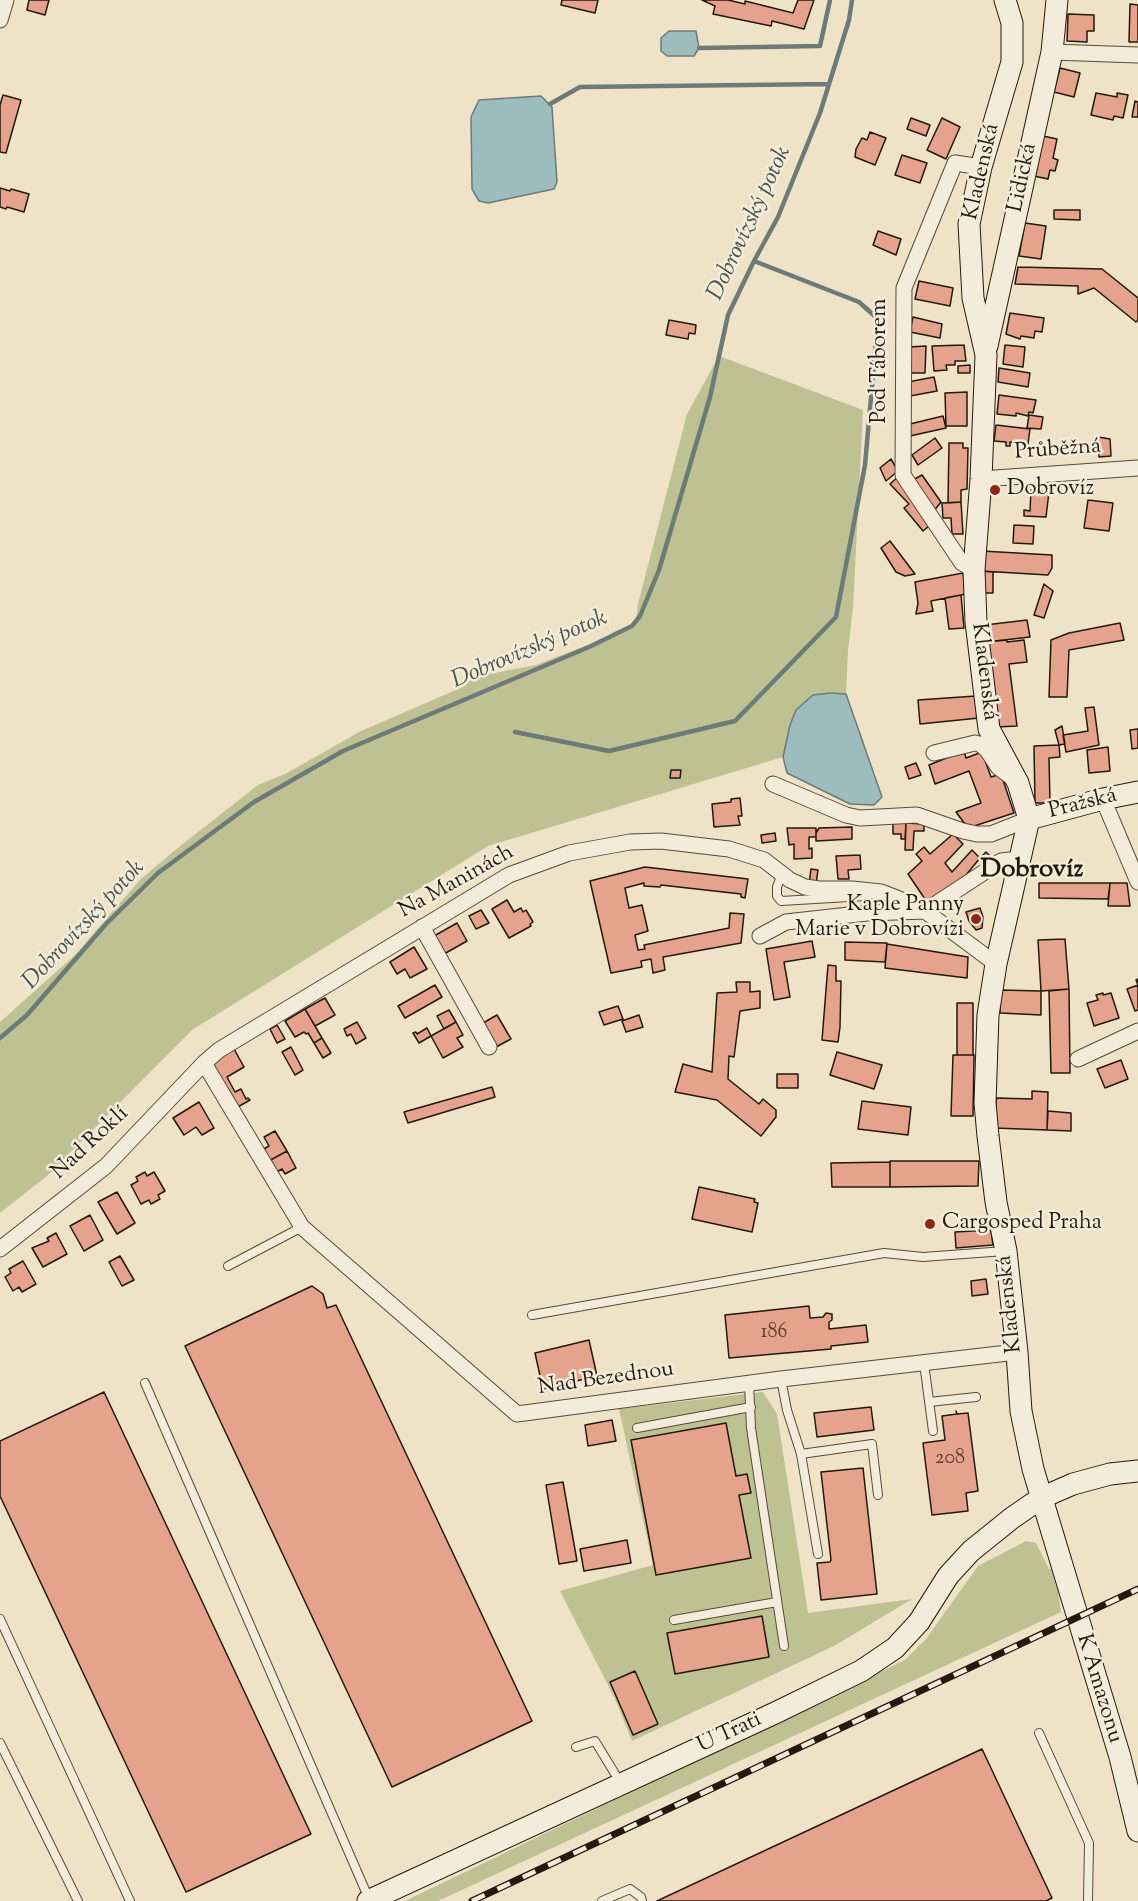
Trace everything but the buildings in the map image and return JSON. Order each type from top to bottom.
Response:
[{"type":"street","points":[[0,20],[6,0]]},
{"type":"street","name":"Kladenská","points":[[1005,0],[1012,22],[1012,62],[981,167],[969,224],[973,298],[986,355],[981,479],[974,570],[976,622],[989,729],[1018,783],[1029,819],[996,964],[988,1015],[985,1103],[996,1202],[1006,1251],[1021,1411],[1033,1469],[1076,1618]]},
{"type":"street","name":"Lidická","points":[[986,355],[1052,52],[1058,0]]},
{"type":"street","points":[[1052,52],[1138,55]]},
{"type":"street","name":"Pod Táborem","points":[[974,570],[962,563],[903,475],[904,288],[955,163],[981,167]]},
{"type":"street","name":"Průběžná","points":[[981,479],[1138,468]]},
{"type":"street","points":[[934,753],[975,743],[980,744],[987,750],[998,767],[1018,783]]},
{"type":"street","points":[[773,784],[846,815],[860,818],[917,815],[977,834],[990,834],[1029,819]]},
{"type":"street","name":"Pražská","points":[[1029,819],[1138,792]]},
{"type":"street","points":[[1103,799],[1138,882]]},
{"type":"street","name":"Na Maninách","points":[[204,1063],[219,1050],[509,875],[569,853],[630,842],[661,842],[729,849],[764,860],[790,880],[805,887],[881,892],[925,911],[996,964]]},
{"type":"street","points":[[760,936],[786,922],[867,913],[925,911],[1001,861],[1019,860]]},
{"type":"street","points":[[422,927],[489,1047]]},
{"type":"street","points":[[1078,1059],[1138,1031]]},
{"type":"street","name":"Nad Bezednou","points":[[204,1063],[302,1227],[517,1414],[781,1379],[1017,1352]]},
{"type":"street","name":"Nad Roklí","points":[[0,1249],[106,1166],[204,1063]]},
{"type":"street","name":"U Trati","points":[[369,1901],[861,1671],[895,1648],[919,1622],[948,1576],[988,1535],[1041,1498],[1073,1484],[1110,1474],[1138,1471]]},
{"type":"street","name":"K Amazonu","points":[[1076,1618],[1119,1757],[1138,1831]]},
{"type":"lane","points":[[782,873],[777,887],[777,896],[781,901],[860,897],[881,892]]},
{"type":"lane","points":[[228,1266],[302,1227]]},
{"type":"lane","points":[[532,1315],[884,1253],[923,1257],[1006,1251]]},
{"type":"lane","points":[[924,1363],[933,1431]]},
{"type":"lane","points":[[781,1379],[787,1410],[801,1454],[818,1554]]},
{"type":"lane","points":[[145,1383],[369,1901]]},
{"type":"lane","points":[[749,1383],[751,1428],[784,1646]]},
{"type":"lane","points":[[929,1402],[976,1396]]},
{"type":"lane","points":[[637,1428],[751,1407]]},
{"type":"lane","points":[[801,1454],[872,1444],[878,1495]]},
{"type":"lane","points":[[674,1620],[777,1602]]},
{"type":"lane","points":[[0,1619],[130,1901]]},
{"type":"lane","points":[[1039,1733],[1089,1844],[1088,1901]]},
{"type":"lane","points":[[576,1747],[595,1741],[621,1783]]},
{"type":"lane","points":[[0,1743],[78,1901]]},
{"type":"lane","points":[[602,1901],[630,1889],[641,1897],[642,1901]]},
{"type":"green space","points":[[719,356],[863,410],[853,608],[846,694],[830,693],[790,725],[783,757],[488,846],[192,1030],[47,1176],[0,1213],[0,1022],[75,955],[140,880],[258,785],[287,773],[361,731],[465,686],[473,677],[536,665],[624,631],[636,620],[638,604],[687,414]]},
{"type":"green space","points":[[763,1392],[777,1414],[808,1613],[912,1599],[834,1646],[632,1741],[615,1699],[560,1591],[653,1565],[619,1409]]},
{"type":"green space","points":[[1026,1541],[1036,1543],[1049,1569],[1055,1569],[1061,1612],[438,1901],[405,1901],[905,1660],[926,1639],[978,1566]]},
{"type":"water","points":[[669,31],[696,31],[699,48],[694,56],[667,56],[661,51],[661,38]]},
{"type":"water","points":[[541,96],[552,107],[557,182],[554,189],[488,203],[479,201],[472,189],[471,117],[479,100]]},
{"type":"water","points":[[846,694],[882,797],[874,805],[850,804],[787,773],[783,757],[796,710],[813,695]]},
{"type":"waterway","points":[[699,48],[820,46],[830,0]]},
{"type":"waterway","name":"Dobrovízský potok","points":[[0,1038],[27,1015],[106,924],[158,873],[254,802],[343,751],[589,647],[632,626],[640,616],[659,570],[710,397],[728,315],[778,217],[820,113],[849,20],[852,0]]},
{"type":"waterway","points":[[550,104],[580,87],[829,84]]},
{"type":"waterway","points":[[515,732],[609,751],[735,721],[836,617],[865,465],[878,319],[859,302],[754,261]]},
{"type":"railway","points":[[472,1901],[1138,1589]]},
{"type":"place","name":"Dobrovíz","points":[[995,490]]},
{"type":"place","name":"Kaple Panny Marie v Dobrovízi","points":[[976,919]]},
{"type":"place","name":"Cargosped Praha","points":[[930,1224]]},
{"type":"district","name":"Dobrovíz","points":[[1032,872]]}]
